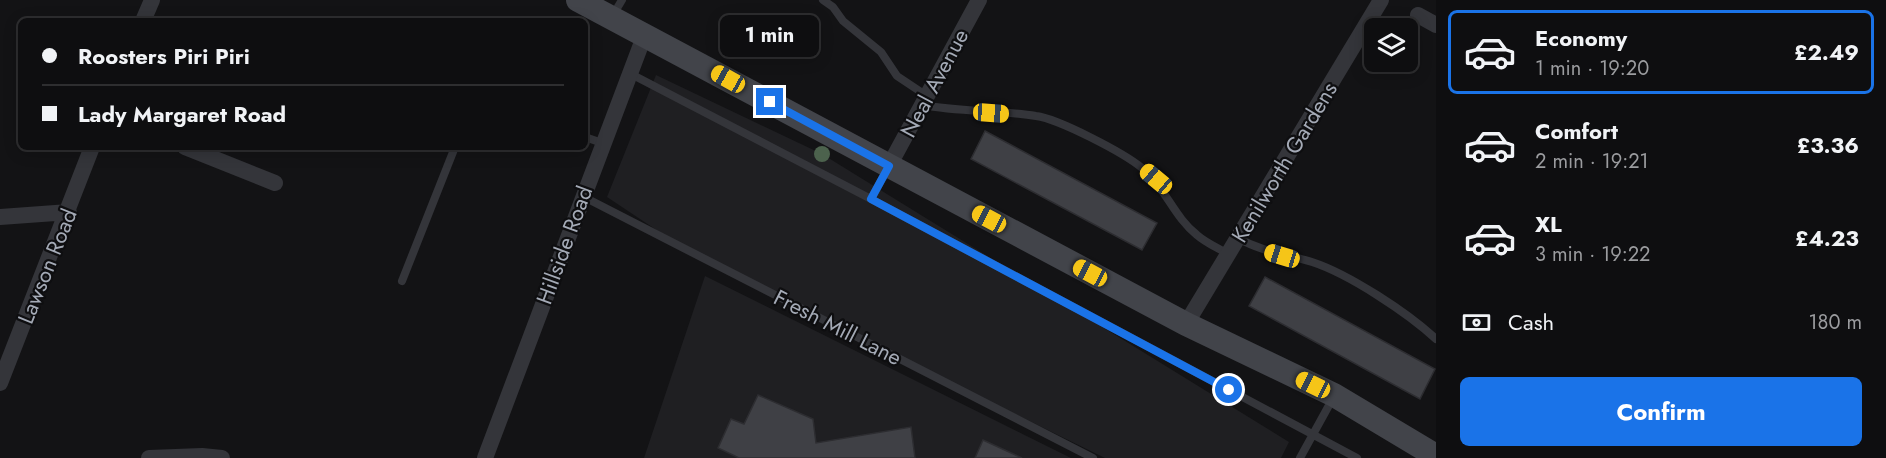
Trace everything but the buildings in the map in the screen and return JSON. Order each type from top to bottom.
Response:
[{"type":"street","points":[[144,18],[152,0]]},
{"type":"street","points":[[578,0],[617,8],[645,34],[1186,324],[1334,395],[1436,455]]},
{"type":"street","name":"Neal Avenue","points":[[889,166],[979,0]]},
{"type":"street","name":"Kenilworth Gardens","points":[[1186,324],[1389,1]]},
{"type":"street","points":[[1418,15],[1436,25]]},
{"type":"street","name":"Hillside Road","points":[[486,458],[628,73],[645,34]]},
{"type":"street","name":"Lawson Road","points":[[0,383],[69,212],[91,150]]},
{"type":"street","points":[[192,150],[274,183]]},
{"type":"street","points":[[0,217],[69,212]]},
{"type":"street","points":[[149,458],[202,456],[222,458]]},
{"type":"lane","points":[[823,0],[833,7],[843,21],[881,52],[897,76],[924,101],[944,109],[1037,116],[1056,121],[1136,163],[1156,179],[1175,210],[1196,235],[1228,254]]},
{"type":"lane","points":[[628,73],[871,199],[1357,458]]},
{"type":"lane","points":[[588,137],[602,143]]},
{"type":"lane","points":[[402,281],[454,150]]},
{"type":"lane","points":[[871,199],[889,166]]},
{"type":"lane","name":"Fresh Mill Lane","points":[[582,196],[1093,458]]},
{"type":"lane","points":[[1238,238],[1257,249],[1311,262],[1331,270],[1412,317],[1436,339]]},
{"type":"lane","points":[[1300,458],[1334,395]]},
{"type":"shaded area","points":[[656,75],[822,154],[1289,442],[1281,458],[1105,458],[709,265],[607,197]]},
{"type":"shaded area","points":[[705,276],[1071,458],[644,458]]},
{"type":"route","points":[[770,102],[889,166],[871,199],[1229,390]]}]
